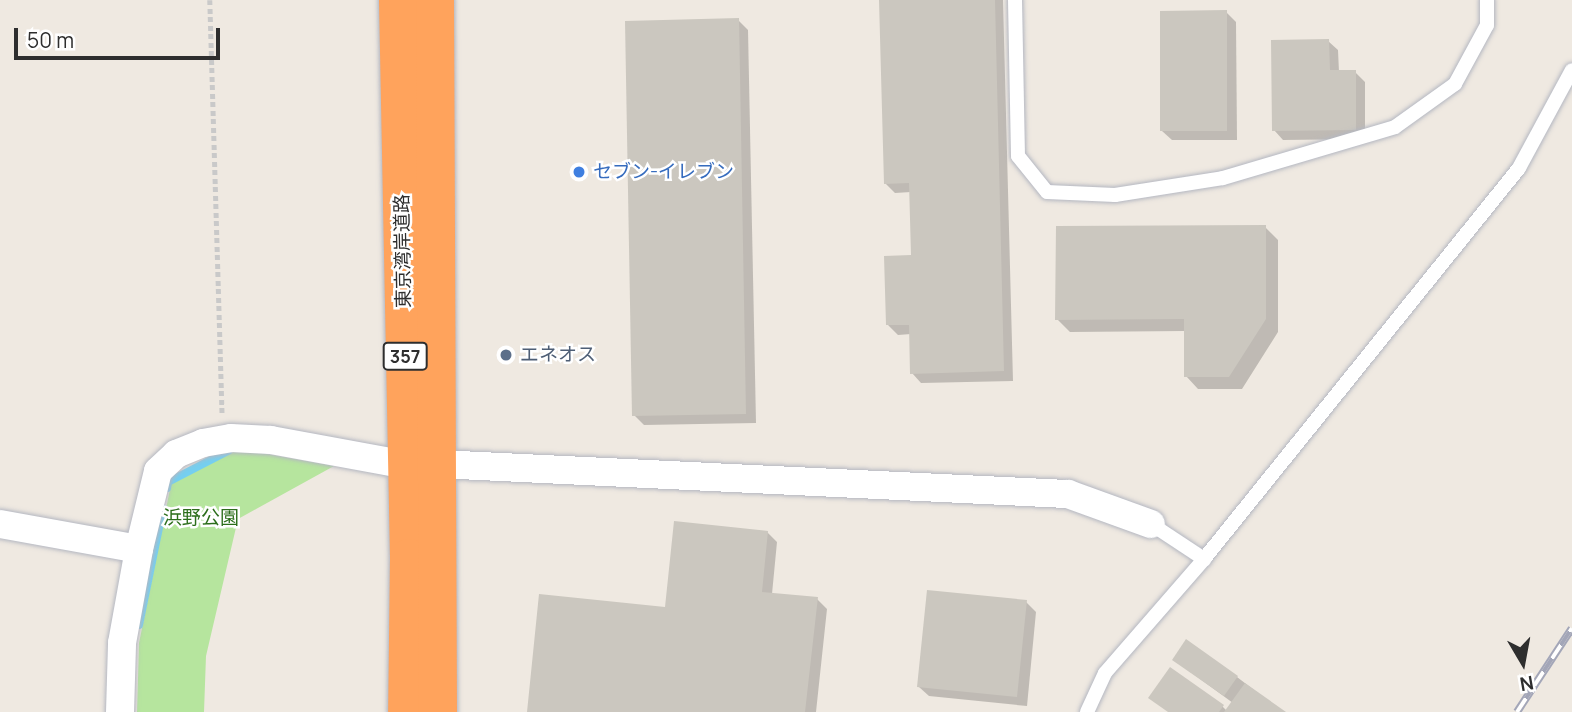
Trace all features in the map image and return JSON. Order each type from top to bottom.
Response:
[{"type":"highway","name":"東京湾岸道路","points":[[398,0],[438,712]]},
{"type":"highway","name":"東京湾岸道路","points":[[407,712],[423,464],[435,0]]},
{"type":"street","points":[[120,712],[122,642],[139,549],[158,471],[176,454],[222,438],[271,440],[423,464],[1068,494],[1151,524]]},
{"type":"street","points":[[0,524],[139,549]]},
{"type":"lane","points":[[1015,0],[1017,156],[1047,192],[1115,195],[1223,178],[1395,127],[1454,85],[1487,25],[1487,0]]},
{"type":"lane","points":[[1087,712],[1105,673],[1204,559],[1519,168],[1572,70]]},
{"type":"lane","points":[[1151,524],[1204,559]]},
{"type":"path","points":[[210,0],[222,438]]},
{"type":"green space","name":"浜野公園","points":[[239,449],[334,466],[238,519],[206,656],[204,712],[137,712],[139,643],[171,484]]},
{"type":"building","points":[[879,0],[995,0],[1004,371],[910,374],[909,325],[886,325],[884,256],[911,255],[909,183],[884,184]]},
{"type":"building","points":[[1227,10],[1227,131],[1160,131],[1160,11]]},
{"type":"building","points":[[739,18],[746,414],[632,416],[625,21]]},
{"type":"building","points":[[1329,39],[1330,70],[1356,70],[1356,130],[1272,131],[1271,40]]},
{"type":"building","points":[[1266,225],[1266,319],[1229,377],[1184,377],[1184,319],[1055,320],[1056,226]]},
{"type":"building","points":[[674,521],[768,531],[762,592],[818,597],[805,712],[527,712],[539,594],[665,607]]},
{"type":"building","points":[[927,590],[1027,600],[1017,697],[917,687]]},
{"type":"building","points":[[1186,639],[1238,676],[1224,696],[1172,660]]},
{"type":"building","points":[[1170,667],[1224,705],[1219,712],[1168,712],[1148,698]]},
{"type":"building","points":[[1245,683],[1286,712],[1224,712]]},
{"type":"waterway","points":[[167,488],[168,482],[228,451]]},
{"type":"waterway","points":[[139,625],[163,508]]},
{"type":"railway","points":[[1517,712],[1572,628]]},
{"type":"place","name":"セブン-イレブン","points":[[579,172]]},
{"type":"place","name":"エネオス","points":[[506,355]]}]
